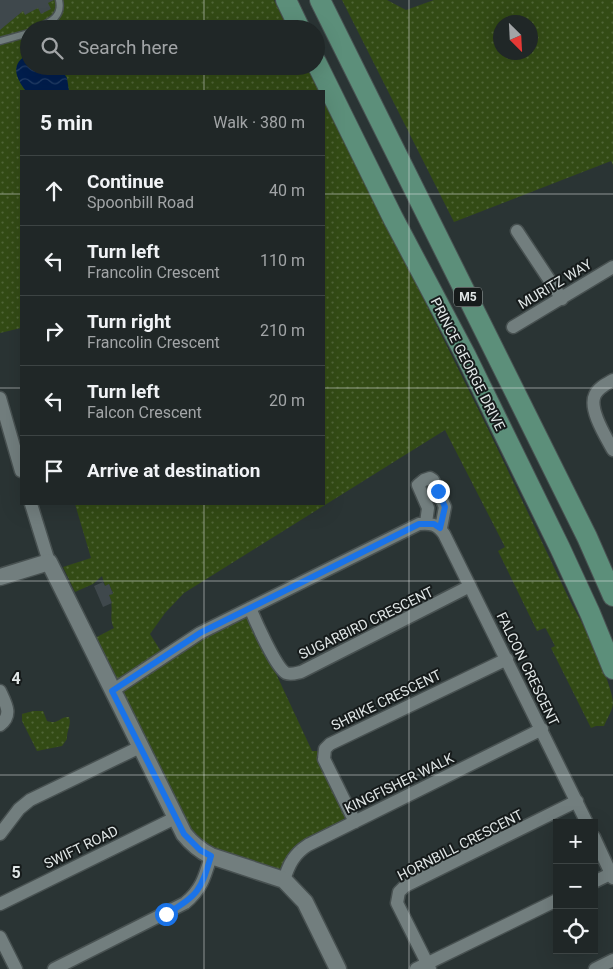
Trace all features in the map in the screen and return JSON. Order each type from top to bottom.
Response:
[{"type":"main road","points":[[286,0],[296,20]]},
{"type":"main road","name":"PRINCE GEORGE DRIVE","points":[[320,0],[582,528],[613,596]]},
{"type":"main road","name":"PRINCE GEORGE DRIVE","points":[[322,75],[393,218],[466,356],[539,505],[590,613],[613,669]]},
{"type":"street","points":[[517,231],[562,299]]},
{"type":"street","name":"MURITZ WAY","points":[[513,327],[613,267]]},
{"type":"street","points":[[613,380],[600,388],[596,393],[593,404],[596,416],[613,450]]},
{"type":"street","points":[[0,401],[20,469]]},
{"type":"street","points":[[112,691],[200,633],[419,524],[434,524],[440,528],[445,507],[436,486],[430,478],[418,485],[428,508],[426,523]]},
{"type":"street","points":[[31,505],[49,562],[184,834],[192,844],[211,856],[284,880],[305,902],[338,969]]},
{"type":"street","name":"FALCON CRESCENT","points":[[440,528],[542,729],[585,819]]},
{"type":"street","points":[[0,577],[49,562]]},
{"type":"street","name":"SUGARBIRD CRESCENT","points":[[250,608],[281,670],[295,674],[470,586]]},
{"type":"street","name":"SHRIKE CRESCENT","points":[[355,822],[324,759],[325,749],[330,744],[507,659]]},
{"type":"street","points":[[0,691],[8,710],[6,719],[0,725]]},
{"type":"street","name":"KINGFISHER WALK","points":[[284,880],[291,860],[302,849],[542,729]]},
{"type":"street","points":[[0,834],[19,809],[30,800],[140,746]]},
{"type":"street","name":"HORNBILL CRESCENT","points":[[424,967],[397,903],[402,889],[577,802]]},
{"type":"street","name":"SWIFT ROAD","points":[[0,904],[175,818]]},
{"type":"street","points":[[598,846],[612,876],[598,881]]},
{"type":"street","points":[[54,969],[185,903],[201,886],[211,856]]},
{"type":"street","points":[[424,967],[553,902]]},
{"type":"street","points":[[0,936],[16,969]]},
{"type":"street","points":[[595,969],[613,960]]},
{"type":"lane","points":[[52,20],[58,15],[61,7],[59,0]]},
{"type":"lane","points":[[0,41],[20,35]]},
{"type":"green space","points":[[0,0],[274,0],[284,20],[20,20],[20,75],[312,75],[319,90],[20,90],[20,328],[0,333]]},
{"type":"green space","points":[[342,0],[387,0],[406,10],[434,0],[613,0],[613,165],[611,161],[454,222]]},
{"type":"green space","points":[[325,100],[597,654],[612,695],[613,704],[604,726],[591,728],[551,648],[555,646],[546,629],[537,631],[498,551],[505,547],[445,430],[325,505]]},
{"type":"green space","points":[[75,505],[325,505],[184,593],[165,613],[150,634],[162,653],[119,680],[115,679],[93,639],[114,628],[109,595],[113,593],[109,584],[105,586],[102,576],[93,584],[75,592],[63,567],[91,558]]},
{"type":"green space","points":[[243,618],[249,619],[253,624],[312,751],[321,751],[346,815],[343,822],[298,845],[290,853],[282,868],[276,870],[213,850],[194,837],[122,695],[125,689],[207,635]]},
{"type":"green space","points":[[43,711],[47,721],[51,722],[69,717],[70,723],[67,739],[62,746],[37,751],[22,721],[22,714]]},
{"type":"water","points":[[19,62],[20,75],[65,75],[69,90],[25,90],[17,76],[16,71]]},
{"type":"building","points":[[0,0],[54,0],[48,3],[51,9],[41,14],[38,8],[25,15],[23,11],[0,30]]},
{"type":"building","points":[[103,582],[105,586],[109,584],[113,594],[109,595],[112,603],[103,607],[94,586]]},
{"type":"route","points":[[166,914],[185,903],[197,892],[206,874],[211,856],[192,844],[184,834],[112,691],[200,633],[419,524],[429,523],[440,528],[445,507],[438,491]]}]
